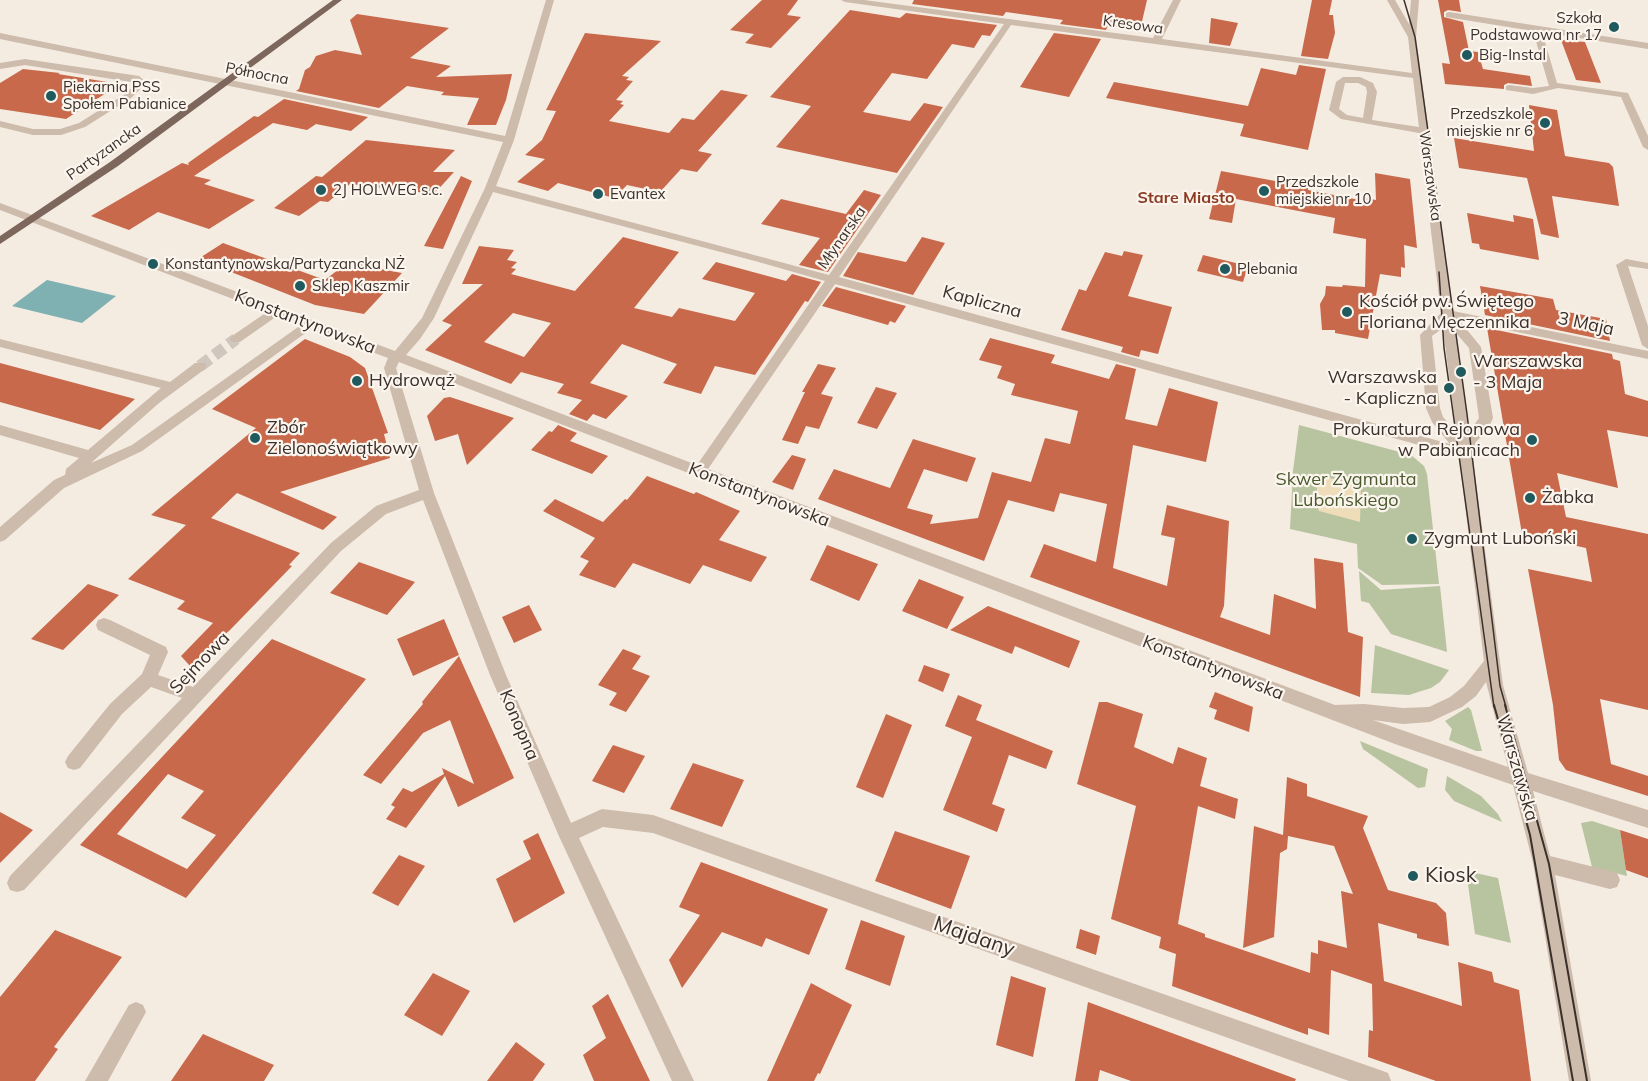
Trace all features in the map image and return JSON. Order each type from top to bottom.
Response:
[{"type":"main road","name":"Partyzancka","points":[[0,240],[114,164],[338,0]]},
{"type":"street","points":[[396,357],[416,336],[428,318],[490,188],[509,140],[550,0]]},
{"type":"street","name":"Kresowa","points":[[845,0],[1417,76]]},
{"type":"street","points":[[1156,42],[1178,0]]},
{"type":"street","name":"Warszawska","points":[[1391,0],[1412,37]]},
{"type":"street","points":[[1401,0],[1412,37]]},
{"type":"street","name":"Warszawska","points":[[1415,0],[1412,37],[1492,664],[1501,714],[1543,863],[1580,1081]]},
{"type":"street","points":[[1449,15],[1648,46]]},
{"type":"street","name":"Młynarska","points":[[699,472],[1009,22]]},
{"type":"street","points":[[1537,29],[1554,85]]},
{"type":"street","name":"Północna","points":[[0,36],[509,140]]},
{"type":"street","points":[[0,66],[25,62],[128,77],[139,79],[142,83],[128,96],[82,125],[61,132],[33,132],[0,124]]},
{"type":"street","points":[[1367,122],[1372,92],[1370,85],[1360,80],[1343,80],[1340,84],[1335,112],[1344,117],[1367,122],[1424,131]]},
{"type":"street","points":[[1509,88],[1542,90],[1553,89],[1554,85]]},
{"type":"street","points":[[1554,85],[1625,94],[1648,147]]},
{"type":"street","name":"Kapliczna","points":[[490,188],[1465,453]]},
{"type":"street","name":"Konstantynowska","points":[[0,206],[1327,711],[1520,779],[1648,819]]},
{"type":"street","points":[[1648,266],[1626,262],[1622,265],[1648,345]]},
{"type":"street","points":[[236,339],[276,311]]},
{"type":"street","points":[[1447,314],[1476,347],[1486,418],[1483,426],[1470,440],[1465,453],[1456,439],[1437,419],[1433,408],[1426,335],[1441,323],[1447,314]]},
{"type":"street","name":"3 Maja","points":[[1447,314],[1648,355]]},
{"type":"street","points":[[59,484],[137,448],[310,324]]},
{"type":"street","points":[[0,343],[171,387]]},
{"type":"street","name":"Konopna","points":[[396,357],[390,368],[427,493],[498,675],[567,834],[683,1081]]},
{"type":"street","points":[[0,536],[154,400],[200,366]]},
{"type":"street","points":[[0,430],[90,456]]},
{"type":"street","name":"Sejmowa","points":[[17,883],[336,547],[381,510],[427,493]]},
{"type":"street","points":[[74,762],[116,709],[148,679],[160,652],[104,625]]},
{"type":"street","points":[[1327,711],[1364,711],[1403,716],[1430,714],[1456,702],[1470,691],[1487,667],[1492,664]]},
{"type":"street","points":[[148,679],[196,695]]},
{"type":"street","name":"Majdany","points":[[567,834],[602,818],[653,824],[1380,1081]]},
{"type":"street","points":[[1543,863],[1610,880]]},
{"type":"street","points":[[96,1081],[136,1012]]},
{"type":"green space","name":"Skwer Zygmunta Lubońskiego","points":[[1299,425],[1411,455],[1424,466],[1427,474],[1439,584],[1382,585],[1358,568],[1357,544],[1290,529],[1293,471]]},
{"type":"green space","points":[[1359,571],[1381,590],[1440,586],[1447,652],[1391,634],[1369,603],[1361,601]]},
{"type":"green space","points":[[1375,645],[1449,670],[1440,682],[1431,688],[1409,695],[1371,693]]},
{"type":"green space","points":[[1468,707],[1471,710],[1482,751],[1476,751],[1449,740],[1452,729],[1445,721]]},
{"type":"green space","points":[[1360,741],[1428,769],[1425,787],[1418,788],[1363,749]]},
{"type":"green space","points":[[1447,776],[1481,796],[1498,814],[1502,822],[1454,801],[1445,790]]},
{"type":"green space","points":[[1592,821],[1620,830],[1627,876],[1592,867],[1581,823]]},
{"type":"green space","points":[[1466,871],[1498,878],[1511,943],[1475,934]]},
{"type":"sand","points":[[1318,475],[1361,486],[1360,522],[1319,511],[1316,503]]},
{"type":"water","points":[[47,280],[116,296],[82,323],[12,306]]},
{"type":"building","points":[[762,0],[798,0],[787,15],[801,17],[771,48],[745,43],[754,34],[730,30]]},
{"type":"building","points":[[914,0],[1147,0],[1140,30],[1108,26],[1106,30],[1060,24],[1063,20],[1006,12],[1003,16],[912,4]]},
{"type":"building","points":[[1312,0],[1332,0],[1329,15],[1333,15],[1335,33],[1328,59],[1301,56]]},
{"type":"building","points":[[1438,0],[1459,0],[1461,12],[1448,10],[1444,12],[1444,17],[1463,22],[1469,51],[1478,52],[1483,69],[1530,76],[1532,86],[1508,83],[1504,85],[1504,89],[1445,84],[1442,63],[1450,64]]},
{"type":"building","points":[[850,10],[900,18],[906,13],[997,25],[990,36],[982,35],[974,48],[952,44],[927,79],[892,73],[863,112],[910,121],[924,103],[943,107],[897,173],[776,147],[811,106],[770,97]]},
{"type":"building","points":[[357,14],[449,28],[410,58],[451,66],[436,77],[512,74],[506,100],[496,125],[467,125],[479,98],[441,95],[444,92],[407,86],[379,108],[296,91],[299,89],[305,70],[310,67],[316,56],[335,50],[362,55],[350,20]]},
{"type":"building","points":[[1211,18],[1238,23],[1230,46],[1209,43]]},
{"type":"building","points":[[585,33],[661,41],[622,76],[629,77],[626,80],[633,81],[616,100],[623,101],[620,104],[624,105],[609,121],[669,133],[682,118],[694,120],[721,90],[748,95],[698,151],[712,154],[697,172],[681,169],[660,192],[627,185],[614,198],[558,183],[548,191],[517,182],[545,159],[525,155],[542,140],[556,111],[546,110]]},
{"type":"building","points":[[1054,33],[1101,39],[1069,97],[1020,87]]},
{"type":"building","points":[[1561,40],[1585,42],[1601,83],[1576,80]]},
{"type":"building","points":[[1299,65],[1326,69],[1308,150],[1240,136],[1244,124],[1106,98],[1114,82],[1248,106],[1261,68],[1296,75]]},
{"type":"building","name":"Piekarnia PSS Społem Pabianice","points":[[23,69],[120,84],[66,119],[0,109],[0,83]]},
{"type":"building","points":[[284,99],[368,117],[351,131],[316,124],[307,130],[273,123],[194,176],[211,180],[204,184],[255,200],[209,229],[158,212],[129,230],[91,216],[182,163],[189,165],[188,163],[254,116],[258,117]]},
{"type":"building","points":[[1529,105],[1557,110],[1565,156],[1609,163],[1613,167],[1619,206],[1552,196],[1559,238],[1541,234],[1527,178],[1459,168],[1454,138],[1534,151]]},
{"type":"building","points":[[366,140],[455,150],[433,172],[454,172],[434,194],[350,184],[328,202],[320,201],[299,216],[274,208],[316,176],[322,177]]},
{"type":"building","points":[[1221,171],[1308,187],[1308,190],[1360,200],[1360,197],[1376,200],[1375,173],[1410,179],[1417,248],[1404,245],[1405,268],[1401,267],[1401,277],[1380,274],[1368,339],[1335,333],[1335,330],[1322,330],[1320,304],[1325,295],[1326,286],[1365,287],[1366,239],[1333,233],[1335,218],[1236,199],[1232,223],[1209,219]]},
{"type":"building","points":[[461,176],[472,181],[443,249],[424,246]]},
{"type":"building","points":[[864,190],[881,195],[828,272],[799,265],[820,238],[761,224],[781,199],[846,214]]},
{"type":"building","points":[[1467,213],[1514,222],[1513,215],[1533,219],[1539,260],[1480,249],[1479,244],[1472,243]]},
{"type":"building","points":[[623,237],[679,252],[634,308],[672,317],[679,308],[735,321],[755,293],[702,279],[716,262],[786,281],[792,274],[821,282],[808,302],[805,301],[755,375],[715,366],[701,394],[663,383],[677,364],[622,344],[590,383],[628,396],[606,419],[593,414],[587,421],[569,414],[582,400],[557,393],[564,384],[521,372],[511,384],[425,350],[452,325],[442,321],[483,284],[462,284],[479,246],[514,250],[507,260],[517,262],[511,268],[516,269],[511,274],[575,291]],"holes":[[[513,313],[551,323],[524,357],[484,342]]]},
{"type":"building","points":[[922,237],[945,243],[913,295],[843,276],[858,252],[906,262]]},
{"type":"building","points":[[223,243],[325,280],[348,262],[371,264],[369,267],[402,273],[364,314],[315,305],[198,259]]},
{"type":"building","points":[[1124,251],[1143,255],[1128,296],[1172,307],[1158,354],[1141,350],[1139,357],[1121,352],[1123,347],[1061,330],[1079,289],[1086,291],[1105,252],[1122,256]]},
{"type":"building","name":"Plebania","points":[[1203,255],[1248,266],[1243,282],[1197,271]]},
{"type":"building","points":[[1480,286],[1553,299],[1556,310],[1606,319],[1610,341],[1485,315]]},
{"type":"building","points":[[836,287],[906,306],[895,323],[890,321],[888,325],[822,306]]},
{"type":"building","points":[[1487,328],[1612,354],[1613,359],[1620,361],[1625,394],[1648,401],[1648,437],[1607,430],[1618,488],[1557,473],[1566,517],[1648,534],[1648,710],[1600,699],[1611,764],[1648,776],[1648,796],[1566,770],[1559,760],[1553,705],[1528,569],[1592,582],[1586,548],[1522,534]]},
{"type":"building","points":[[990,338],[1055,355],[1051,363],[1109,379],[1116,364],[1136,369],[1125,419],[1157,426],[1169,388],[1218,402],[1206,462],[1133,445],[1113,568],[1167,586],[1175,538],[1161,535],[1167,505],[1229,521],[1224,606],[1220,617],[1270,635],[1274,594],[1316,609],[1314,558],[1343,563],[1348,632],[1363,637],[1360,697],[1030,577],[1044,544],[1096,562],[1107,504],[1060,493],[1054,512],[1008,500],[984,561],[818,499],[834,469],[890,488],[913,439],[976,458],[967,482],[924,469],[907,508],[933,515],[930,524],[978,518],[992,472],[1031,482],[1045,438],[1070,444],[1078,411],[1011,395],[1015,384],[997,378],[1002,366],[979,360]]},
{"type":"building","points":[[305,339],[350,357],[365,368],[388,433],[384,434],[390,458],[280,492],[337,517],[323,530],[237,493],[211,518],[300,553],[289,565],[292,566],[230,630],[190,666],[181,656],[213,623],[177,609],[185,601],[128,579],[186,525],[151,515],[256,428],[212,409]]},
{"type":"building","points":[[0,363],[135,399],[100,430],[0,402]]},
{"type":"building","points":[[818,364],[836,368],[821,394],[833,397],[819,429],[806,426],[798,444],[782,440],[805,392],[802,392]]},
{"type":"building","points":[[876,387],[897,393],[877,429],[857,423]]},
{"type":"building","points":[[450,397],[514,418],[467,465],[458,434],[435,441],[427,416],[444,398]]},
{"type":"building","points":[[558,425],[577,433],[570,441],[608,456],[592,474],[531,450]]},
{"type":"building","points":[[792,455],[806,459],[793,490],[772,482]]},
{"type":"building","points":[[647,476],[694,494],[696,492],[740,511],[719,540],[767,557],[751,582],[703,565],[690,584],[633,563],[615,588],[579,575],[589,561],[580,557],[595,538],[543,511],[555,499],[603,522],[625,499],[627,500]]},
{"type":"building","points":[[827,545],[878,564],[859,601],[810,580]]},
{"type":"building","points":[[359,562],[415,582],[387,615],[330,593]]},
{"type":"building","points":[[919,579],[964,597],[947,629],[902,611]]},
{"type":"building","points":[[88,584],[119,595],[63,650],[31,639]]},
{"type":"building","points":[[529,605],[542,630],[514,643],[502,617]]},
{"type":"building","points":[[988,606],[1080,641],[1069,668],[1015,646],[1012,654],[950,630]]},
{"type":"building","points":[[444,619],[459,655],[413,676],[397,639]]},
{"type":"building","points":[[272,639],[366,679],[186,898],[80,845]],"holes":[[[168,774],[204,791],[181,818],[216,835],[187,869],[117,834]]]},
{"type":"building","points":[[623,649],[641,656],[632,669],[650,676],[626,712],[609,705],[617,693],[598,685]]},
{"type":"building","points":[[459,656],[514,778],[458,807],[445,776],[406,828],[386,819],[395,807],[391,805],[403,788],[412,792],[444,774],[442,768],[474,784],[450,720],[423,733],[381,784],[363,775],[423,704],[422,702]]},
{"type":"building","points":[[924,665],[950,674],[943,692],[918,681]]},
{"type":"building","points":[[1215,692],[1253,707],[1249,732],[1214,719],[1217,710],[1209,707]]},
{"type":"building","points":[[958,695],[982,705],[976,720],[1053,751],[1046,769],[1009,755],[992,804],[1005,809],[997,832],[943,810],[972,737],[945,726]]},
{"type":"building","points":[[1099,702],[1107,702],[1143,714],[1134,747],[1173,764],[1178,747],[1207,758],[1200,786],[1238,799],[1235,819],[1198,806],[1178,924],[1205,934],[1205,937],[1310,973],[1311,952],[1318,954],[1318,940],[1347,948],[1341,891],[1353,894],[1334,846],[1288,836],[1287,849],[1280,853],[1274,937],[1243,948],[1254,826],[1283,835],[1287,777],[1307,784],[1307,796],[1368,816],[1363,828],[1388,890],[1436,903],[1446,913],[1449,946],[1417,938],[1417,934],[1378,923],[1384,981],[1462,1006],[1458,962],[1492,972],[1494,982],[1519,990],[1531,1081],[1436,1081],[1368,1057],[1369,1030],[1373,1031],[1372,984],[1331,970],[1329,1035],[1308,1028],[1308,1035],[1172,986],[1176,954],[1159,948],[1161,937],[1111,919],[1136,806],[1077,784]]},
{"type":"building","points":[[886,714],[912,725],[883,798],[856,787]]},
{"type":"building","points":[[613,745],[645,756],[624,793],[592,781]]},
{"type":"building","points":[[693,763],[744,780],[722,827],[670,809]]},
{"type":"building","points":[[0,812],[33,830],[0,863]]},
{"type":"building","points":[[1620,830],[1648,839],[1648,878],[1626,870]]},
{"type":"building","points":[[895,831],[970,856],[951,909],[875,881]]},
{"type":"building","points":[[538,833],[565,893],[514,923],[496,879],[531,859],[523,841]]},
{"type":"building","points":[[399,855],[425,866],[398,906],[372,893]]},
{"type":"building","points":[[701,862],[828,909],[809,955],[766,938],[762,947],[722,932],[682,988],[669,960],[700,915],[679,907]]},
{"type":"building","points":[[861,920],[905,936],[890,986],[845,969]]},
{"type":"building","points":[[1080,929],[1100,936],[1096,955],[1076,948]]},
{"type":"building","points":[[55,930],[122,957],[54,1047],[58,1049],[35,1081],[0,1081],[0,997]]},
{"type":"building","points":[[433,973],[470,991],[442,1036],[404,1015]]},
{"type":"building","points":[[1011,976],[1046,988],[1033,1057],[996,1045]]},
{"type":"building","points":[[811,983],[852,1005],[820,1074],[818,1073],[814,1081],[767,1081]]},
{"type":"building","points":[[608,994],[650,1081],[594,1081],[583,1055],[606,1038],[592,1006]]},
{"type":"building","points":[[1088,1002],[1296,1079],[1295,1081],[1131,1081],[1100,1070],[1098,1081],[1075,1081]]},
{"type":"building","points":[[203,1034],[274,1065],[264,1081],[171,1081]]},
{"type":"building","points":[[516,1042],[545,1064],[533,1081],[487,1081]]},
{"type":"tunnel","points":[[200,366],[236,339]]},
{"type":"tram line","points":[[1404,0],[1415,37],[1467,414],[1500,686],[1506,707]]},
{"type":"tram line","points":[[1439,272],[1444,348],[1494,707]]},
{"type":"tram line","points":[[1494,705],[1530,835],[1573,1081]]},
{"type":"tram line","points":[[1505,705],[1549,864],[1587,1081]]},
{"type":"place","name":"Szkoła Podstawowa nr 17","points":[[1614,27]]},
{"type":"place","name":"Big-Instal","points":[[1467,55]]},
{"type":"place","name":"Piekarnia PSS Społem Pabianice","points":[[51,96]]},
{"type":"place","name":"Przedszkole miejskie nr 6","points":[[1545,123]]},
{"type":"place","name":"2J HOLWEG s.c.","points":[[321,190]]},
{"type":"place","name":"Przedszkole miejskie nr 10","points":[[1264,191]]},
{"type":"place","name":"Evantex","points":[[598,194]]},
{"type":"place","name":"Konstantynowska/Partyzancka NŻ","points":[[153,264]]},
{"type":"place","name":"Plebania","points":[[1225,269]]},
{"type":"place","name":"Sklep Kaszmir","points":[[300,286]]},
{"type":"place","name":"Kościół pw. Świętego Floriana Męczennika","points":[[1347,312]]},
{"type":"place","name":"Warszawska - 3 Maja","points":[[1461,372]]},
{"type":"place","name":"Hydrowąż","points":[[357,381]]},
{"type":"place","name":"Warszawska - Kapliczna","points":[[1449,388]]},
{"type":"place","name":"Zbór Zielonoświątkowy","points":[[255,438]]},
{"type":"place","name":"Prokuratura Rejonowa w Pabianicach","points":[[1532,440]]},
{"type":"place","name":"Żabka","points":[[1530,498]]},
{"type":"place","name":"Zygmunt Luboński","points":[[1412,539]]},
{"type":"place","name":"Kiosk","points":[[1413,876]]},
{"type":"district","name":"Stare Miasto","points":[[1186,198]]}]
